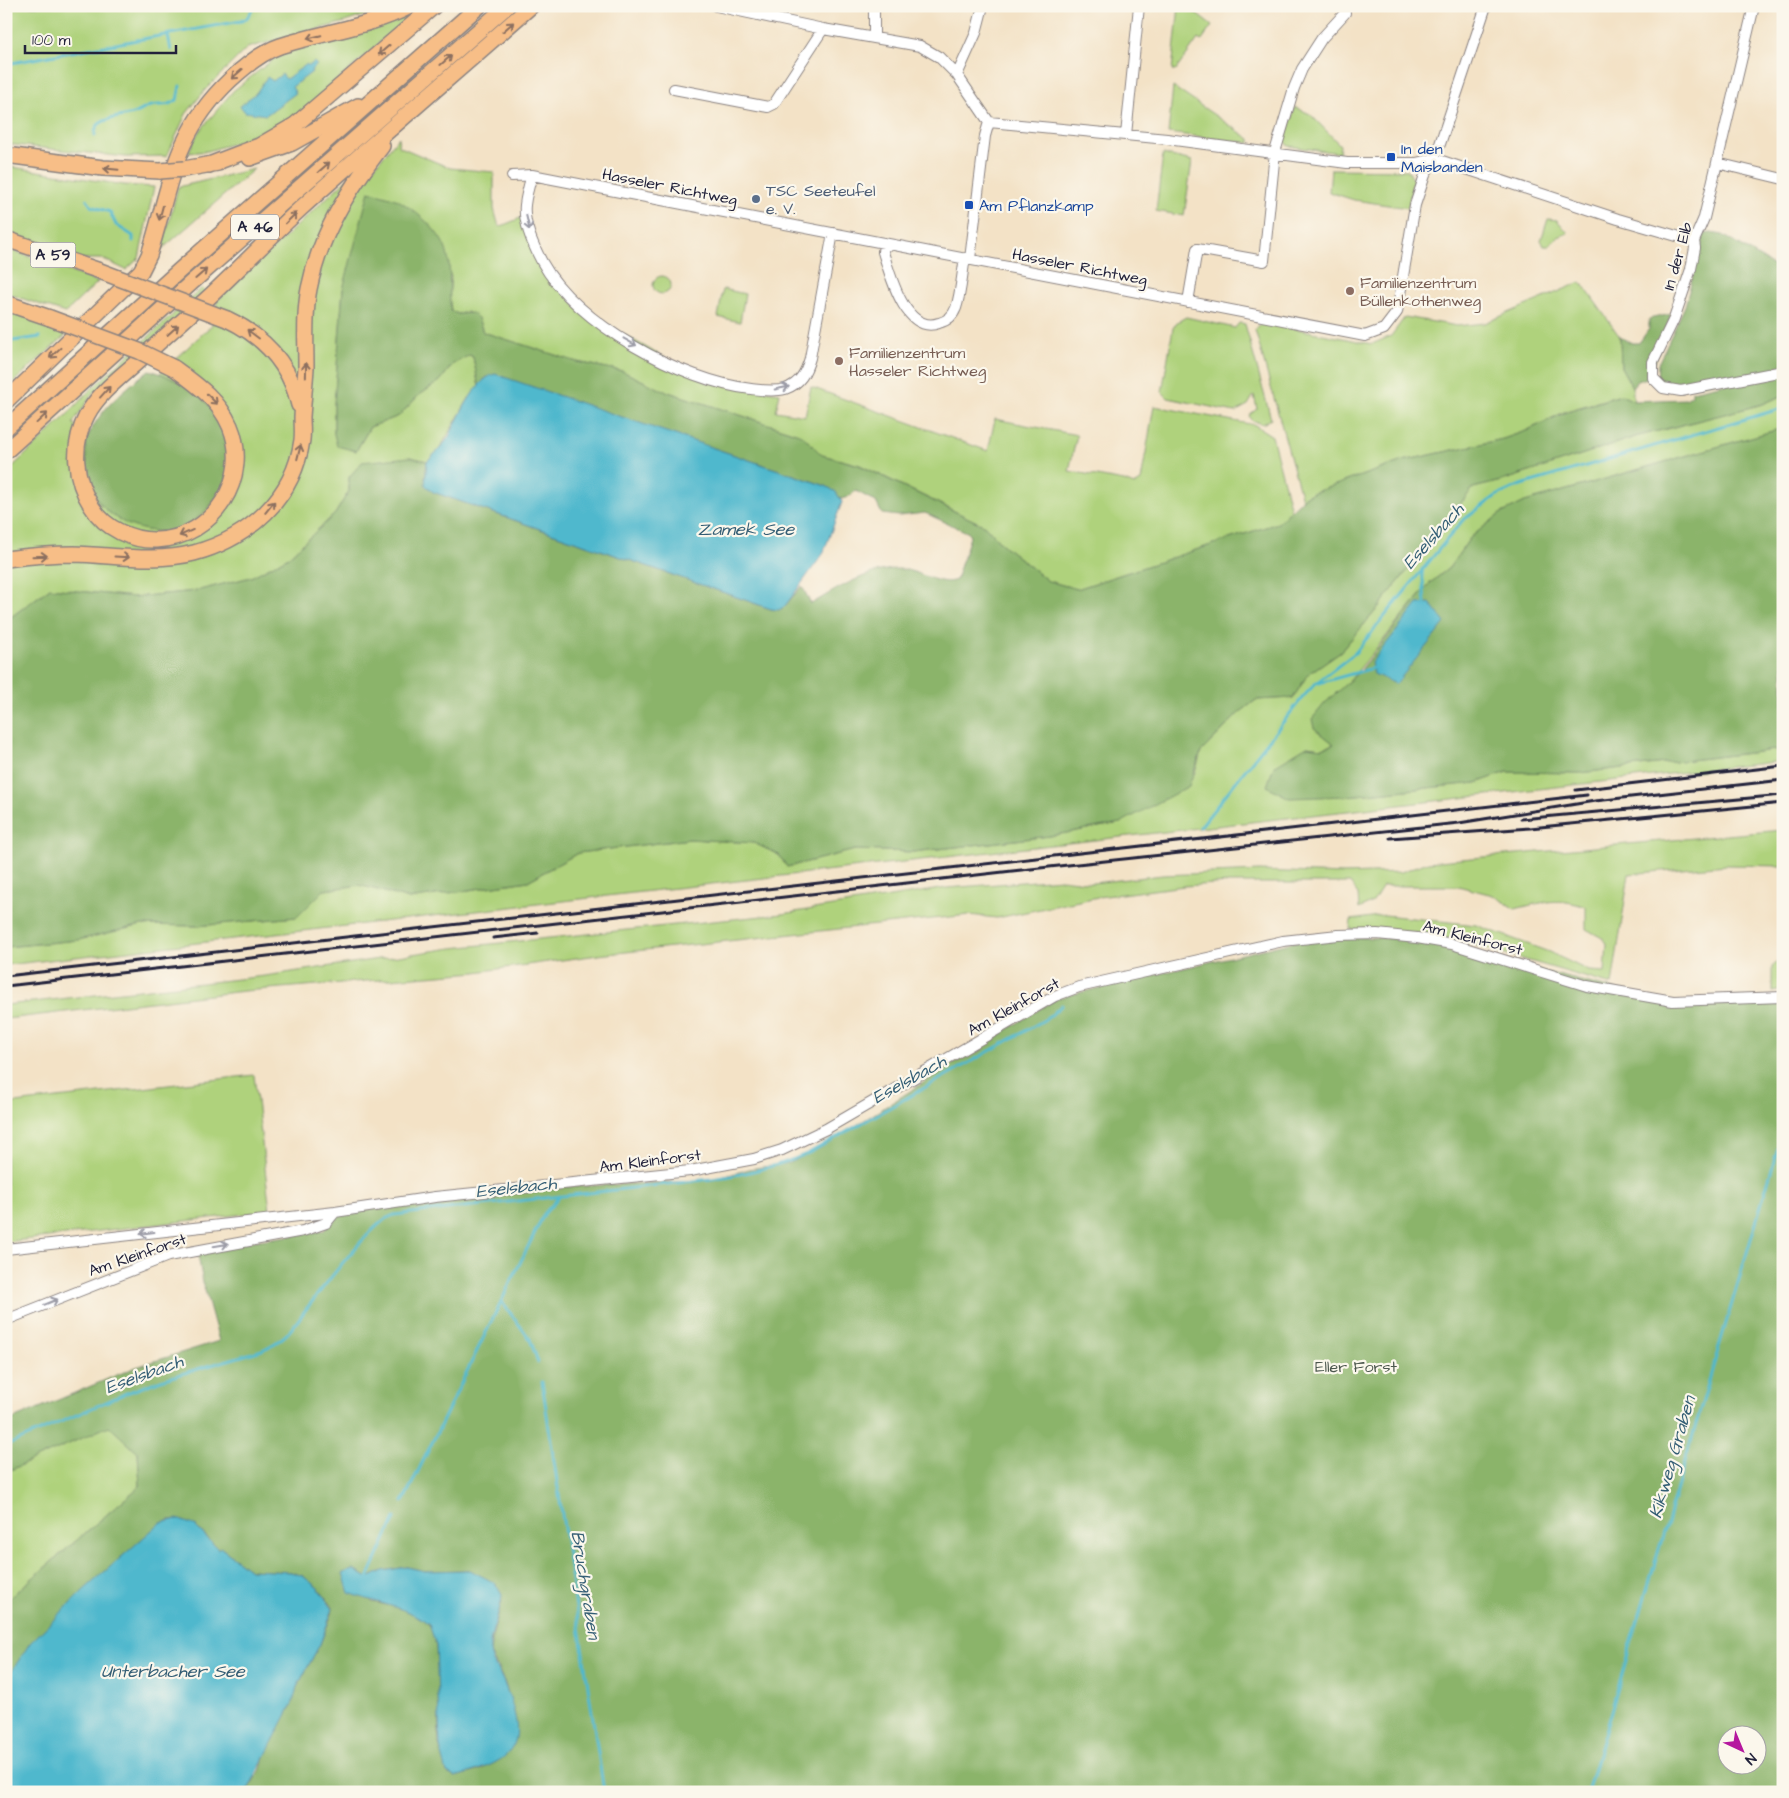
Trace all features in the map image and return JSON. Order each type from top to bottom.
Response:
[{"type":"highway","points":[[6,401],[141,271],[149,255],[180,147],[194,122],[226,84],[250,64],[278,47],[372,22],[410,6]]},
{"type":"highway","points":[[209,165],[258,146],[296,125],[434,6]]},
{"type":"highway","name":"A 46","points":[[6,428],[479,6]]},
{"type":"highway","name":"A 46","points":[[6,451],[191,283],[507,6]]},
{"type":"highway","points":[[6,303],[139,351],[174,368],[217,404],[230,425],[236,445],[237,463],[232,486],[220,508],[204,524],[182,536],[158,540],[137,538],[120,532],[106,524],[96,514],[84,495],[78,475],[76,457],[80,431],[88,414],[108,388],[208,298],[299,210],[531,6]]},
{"type":"highway","points":[[6,155],[103,168],[160,171],[184,169],[243,159],[275,151],[377,97]]},
{"type":"highway","points":[[6,559],[74,554],[152,558],[192,553],[222,544],[250,528],[268,510],[287,484],[297,460],[302,439],[309,291],[316,259],[331,223],[346,195],[403,119]]},
{"type":"highway","name":"A 59","points":[[6,240],[100,271],[244,327],[275,353],[287,371],[296,389],[302,418]]},
{"type":"street","points":[[716,6],[823,29],[920,46],[939,58],[957,75],[990,122],[1275,152],[1347,163],[1416,163],[1433,159],[1694,241]]},
{"type":"street","points":[[874,6],[874,37]]},
{"type":"street","points":[[957,75],[976,33],[983,6]]},
{"type":"street","points":[[1126,135],[1139,6]]},
{"type":"street","points":[[1433,159],[1439,147],[1486,6]]},
{"type":"street","name":"In der Elb","points":[[1754,6],[1704,218],[1694,241],[1695,248],[1691,269],[1674,319],[1654,362],[1652,375],[1655,382],[1664,388],[1681,391],[1783,371]]},
{"type":"street","points":[[1188,302],[1196,249],[1264,261],[1275,152],[1302,68],[1322,38],[1345,13]]},
{"type":"street","points":[[674,89],[768,107],[774,104],[823,29]]},
{"type":"street","points":[[884,243],[883,252],[903,304],[913,318],[929,324],[942,322],[953,312],[967,259],[985,136],[990,122]]},
{"type":"street","name":"Hasseler Richtweg","points":[[512,176],[532,175],[1365,336],[1377,333],[1390,324],[1396,312],[1415,205],[1425,175],[1433,159]]},
{"type":"street","points":[[1718,163],[1783,180]]},
{"type":"street","points":[[532,175],[524,206],[532,242],[543,263],[559,286],[578,306],[620,337],[655,357],[706,380],[735,387],[784,389],[802,377],[810,358],[833,232]]},
{"type":"street","name":"Am Kleinforst","points":[[6,1249],[335,1212],[435,1197],[690,1170],[754,1159],[782,1150],[818,1133],[1055,996],[1079,988],[1283,941],[1348,935],[1417,938],[1483,952],[1587,986],[1673,1001],[1783,997]]},
{"type":"street","name":"Am Kleinforst","points":[[6,1320],[168,1256],[320,1226],[326,1223],[335,1212]]},
{"type":"street","points":[[281,1217],[282,1234]]},
{"type":"green space","points":[[24,6],[392,6],[345,22],[247,48],[205,90],[186,114],[167,156],[126,157],[6,144],[6,10]]},
{"type":"green space","points":[[1179,6],[1186,6],[1212,26],[1201,41],[1198,39],[1176,70],[1172,70]]},
{"type":"green space","points":[[414,12],[311,104],[290,120],[257,136],[208,151],[188,153],[198,133],[233,91],[284,51],[367,29]]},
{"type":"green space","points":[[1173,87],[1250,139],[1250,143],[1168,133]]},
{"type":"green space","points":[[1295,107],[1310,114],[1340,145],[1339,153],[1288,146],[1285,141]]},
{"type":"green space","points":[[399,137],[398,146],[450,168],[494,172],[494,209],[499,227],[523,217],[537,255],[577,308],[707,382],[780,393],[776,411],[805,416],[811,387],[988,451],[995,419],[1077,435],[1069,471],[1124,481],[1134,485],[1141,481],[1154,406],[1255,425],[1272,436],[1291,510],[1278,523],[1077,589],[1048,581],[1002,544],[985,526],[860,465],[822,455],[802,435],[662,390],[622,371],[577,362],[483,332],[478,318],[467,312],[458,314],[451,311],[449,298],[451,277],[434,230],[397,199],[343,289],[334,404],[334,434],[356,451],[370,427],[399,416],[418,396],[440,381],[453,364],[469,355],[473,357],[479,387],[469,398],[439,450],[427,461],[410,457],[349,477],[349,491],[335,514],[287,558],[251,577],[196,591],[134,597],[50,588],[11,617],[6,616],[6,473],[67,415],[89,391],[202,288],[206,292],[93,393],[73,423],[87,438],[87,479],[101,506],[188,387],[160,373],[212,325],[217,301],[348,178],[361,183]]},
{"type":"green space","points":[[1163,154],[1192,161],[1184,216],[1156,211]]},
{"type":"green space","points":[[6,166],[124,185],[154,187],[139,258],[126,270],[103,259],[82,259],[6,234]]},
{"type":"green space","points":[[254,169],[162,249],[178,187]]},
{"type":"green space","points":[[1331,169],[1408,170],[1413,180],[1408,208],[1354,200],[1329,192]]},
{"type":"green space","points":[[369,191],[398,200],[420,216],[440,237],[447,253],[451,311],[458,314],[473,313],[478,318],[483,332],[577,362],[622,371],[662,390],[802,435],[822,455],[859,465],[985,526],[1002,544],[1048,581],[1077,589],[1278,523],[1307,495],[1403,461],[1503,439],[1526,431],[1566,412],[1621,395],[1634,401],[1686,399],[1692,395],[1692,391],[1783,371],[1783,395],[1763,404],[1635,437],[1502,481],[1473,488],[1373,614],[1341,651],[1308,674],[1293,698],[1256,700],[1239,713],[1201,752],[1189,786],[1120,823],[1050,836],[913,852],[855,850],[787,867],[779,855],[754,843],[690,839],[578,853],[528,881],[409,899],[360,885],[324,890],[297,917],[197,926],[142,925],[78,940],[6,947],[6,616],[11,617],[50,588],[134,597],[196,591],[251,577],[287,558],[335,514],[349,491],[349,477],[362,462],[410,457],[427,461],[425,479],[433,492],[771,609],[783,608],[802,586],[811,604],[854,580],[888,570],[907,570],[936,580],[950,582],[956,580],[970,537],[969,533],[925,513],[899,516],[882,514],[876,502],[856,491],[848,497],[841,499],[826,486],[633,421],[486,377],[479,387],[473,357],[470,355],[453,364],[440,381],[418,396],[399,416],[370,427],[356,451],[337,446],[334,434],[334,404],[343,289]]},
{"type":"green space","points":[[1548,219],[1557,220],[1568,233],[1556,238],[1549,246],[1544,246],[1541,240]]},
{"type":"green space","points":[[1704,234],[1723,235],[1783,272],[1783,369],[1679,389],[1657,381],[1658,364],[1685,306]]},
{"type":"green space","points":[[6,248],[98,282],[65,313],[6,293]]},
{"type":"green space","points":[[662,276],[668,279],[671,285],[668,291],[662,294],[656,291],[653,285],[656,279]]},
{"type":"green space","points":[[1581,282],[1620,337],[1621,367],[1632,387],[1634,401],[1621,395],[1566,411],[1526,431],[1503,439],[1403,461],[1307,495],[1302,499],[1255,330],[1262,322],[1372,344],[1391,336],[1405,317],[1457,326],[1485,323]]},
{"type":"green space","points":[[723,289],[745,294],[740,322],[718,317]]},
{"type":"green space","points":[[6,310],[33,319],[66,335],[9,386],[6,386]]},
{"type":"green space","points":[[1671,314],[1650,377],[1637,381],[1632,387],[1621,367],[1620,337],[1632,343],[1639,343],[1649,329],[1649,319]]},
{"type":"green space","points":[[1186,317],[1235,328],[1239,323],[1245,324],[1271,419],[1263,424],[1251,420],[1249,415],[1257,409],[1254,395],[1248,405],[1235,412],[1168,398],[1162,392],[1173,328],[1177,322]]},
{"type":"green space","points":[[149,370],[174,379],[197,394],[206,403],[215,413],[221,424],[229,454],[226,479],[214,501],[204,513],[192,522],[183,528],[168,532],[157,532],[139,528],[126,524],[115,517],[96,498],[86,473],[86,442],[93,426],[114,400]]},
{"type":"green space","points":[[1783,395],[1783,428],[1525,502],[1500,514],[1470,538],[1449,568],[1429,584],[1347,684],[1315,728],[1334,744],[1322,748],[1307,746],[1347,796],[1476,783],[1507,772],[1580,773],[1783,749],[1783,761],[6,965],[6,947],[78,940],[142,925],[197,926],[297,917],[324,890],[360,885],[409,899],[528,881],[578,853],[690,839],[754,843],[779,855],[787,867],[855,850],[913,852],[1050,836],[1120,823],[1195,773],[1201,752],[1239,713],[1256,700],[1293,698],[1308,674],[1341,651],[1373,614],[1473,488],[1502,481],[1635,437],[1763,404]]},
{"type":"green space","points":[[1783,428],[1783,749],[1580,773],[1507,772],[1476,783],[1347,796],[1289,798],[1267,786],[1274,766],[1307,746],[1322,748],[1334,744],[1314,728],[1312,719],[1325,703],[1361,670],[1429,584],[1449,568],[1470,538],[1500,514],[1525,502]]},
{"type":"green space","points":[[1783,830],[1783,866],[1726,865],[1629,874],[1612,985],[1461,941],[1409,932],[1350,929],[1351,920],[1385,915],[1476,925],[1549,952],[1589,971],[1605,972],[1607,944],[1604,939],[1586,929],[1586,907],[1576,904],[1559,901],[1534,904],[1515,909],[1493,895],[1458,886],[1383,886],[1373,902],[1359,909],[1358,894],[1350,883],[1229,883],[1184,886],[1098,897],[997,918],[969,915],[598,955],[476,972],[244,991],[6,1019],[6,1005],[265,976],[452,948],[782,914],[947,888],[1061,879],[1093,883],[1163,875],[1260,871],[1344,874],[1401,872],[1428,862]]},
{"type":"green space","name":"Eller Forst","points":[[1339,937],[1416,939],[1672,1004],[1783,1000],[1783,1792],[246,1792],[260,1771],[268,1749],[293,1702],[297,1687],[320,1644],[333,1607],[318,1588],[303,1576],[291,1572],[250,1570],[221,1548],[218,1549],[202,1532],[191,1524],[177,1520],[168,1520],[6,1680],[6,1601],[140,1486],[138,1453],[109,1426],[6,1472],[6,1422],[136,1367],[219,1341],[203,1283],[197,1249],[323,1231],[342,1213],[435,1200],[563,1187],[712,1180],[749,1169],[789,1163],[822,1147],[1057,998],[1298,941]],"holes":[[[407,1567],[425,1571],[470,1570],[502,1601],[492,1637],[490,1653],[504,1681],[513,1709],[516,1735],[484,1769],[455,1777],[447,1773],[439,1744],[438,1662],[433,1632],[428,1624],[417,1615],[402,1609],[372,1602],[354,1570],[368,1578],[383,1571]]]},
{"type":"green space","points":[[1777,961],[1783,962],[1783,990],[1772,992],[1772,967]]},
{"type":"green space","points":[[254,1075],[270,1211],[6,1242],[6,1104]]},
{"type":"green space","points":[[109,1425],[138,1453],[140,1486],[6,1601],[6,1472]]},
{"type":"water","points":[[314,62],[317,65],[311,70],[312,72],[292,87],[296,93],[266,115],[245,112],[240,106],[256,93],[267,77],[273,81],[282,74],[286,79],[307,64],[309,66]]},
{"type":"water","name":"Zamek See","points":[[495,374],[826,486],[836,492],[842,502],[823,554],[785,606],[779,610],[771,609],[433,492],[425,485],[427,461],[448,438],[480,383]]},
{"type":"water","points":[[1430,603],[1445,623],[1396,684],[1374,674],[1371,663],[1418,604]]},
{"type":"water","name":"Unterbacher See","points":[[177,1519],[197,1526],[218,1549],[220,1547],[250,1570],[291,1572],[303,1576],[318,1588],[333,1609],[320,1644],[297,1687],[293,1702],[250,1786],[246,1792],[6,1792],[6,1680],[30,1643],[85,1589],[160,1523]]},
{"type":"water","points":[[407,1567],[425,1571],[470,1570],[495,1583],[502,1595],[491,1638],[490,1651],[492,1660],[512,1704],[516,1722],[516,1736],[512,1747],[505,1756],[476,1771],[455,1777],[447,1773],[440,1747],[436,1645],[429,1624],[412,1613],[349,1593],[343,1573],[354,1570],[368,1578],[383,1571]]},
{"type":"waterway","points":[[6,64],[241,21],[246,19],[255,6]]},
{"type":"waterway","points":[[168,35],[171,50]]},
{"type":"waterway","points":[[95,135],[99,124],[104,121],[131,115],[155,105],[174,102],[177,100],[180,86]]},
{"type":"waterway","points":[[87,199],[91,206],[110,212],[116,225],[133,236],[133,241]]},
{"type":"waterway","points":[[6,342],[40,337]]},
{"type":"waterway","name":"Eselsbach","points":[[1200,827],[1303,697],[1316,683],[1355,653],[1462,521],[1496,496],[1518,486],[1783,408]]},
{"type":"waterway","points":[[1422,569],[1425,603]]},
{"type":"waterway","points":[[1319,683],[1373,668]]},
{"type":"waterway","name":"Eselsbach","points":[[6,1446],[124,1394],[161,1380],[262,1350],[272,1345],[290,1330],[365,1237],[385,1219],[394,1215],[712,1179],[773,1166],[809,1153],[1027,1030],[1049,1017],[1062,1005]]},
{"type":"waterway","name":"Kikweg Graben","points":[[1587,1792],[1783,1131]]},
{"type":"waterway","points":[[403,1502],[544,1214],[559,1197]]},
{"type":"waterway","name":"Bruchgraben","points":[[501,1301],[530,1339],[538,1362]]},
{"type":"waterway","name":"Bruchgraben","points":[[542,1382],[604,1792]]},
{"type":"waterway","points":[[368,1578],[395,1518]]},
{"type":"railway","points":[[1576,790],[1783,766]]},
{"type":"railway","points":[[6,986],[1012,871],[1459,823],[1595,801],[1783,780]]},
{"type":"railway","points":[[6,976],[1587,795]]},
{"type":"railway","points":[[1521,819],[1783,795]]},
{"type":"railway","points":[[1390,838],[1530,828],[1783,803]]},
{"type":"railway","points":[[493,938],[538,933]]},
{"type":"place","name":"In den Maisbanden","points":[[1391,157]]},
{"type":"place","name":"TSC Seeteufel e. V.","points":[[756,199]]},
{"type":"place","name":"Am Pflanzkamp","points":[[969,205]]},
{"type":"place","name":"Familienzentrum Büllenkothenweg","points":[[1350,291]]},
{"type":"place","name":"Familienzentrum Hasseler Richtweg","points":[[839,361]]}]
